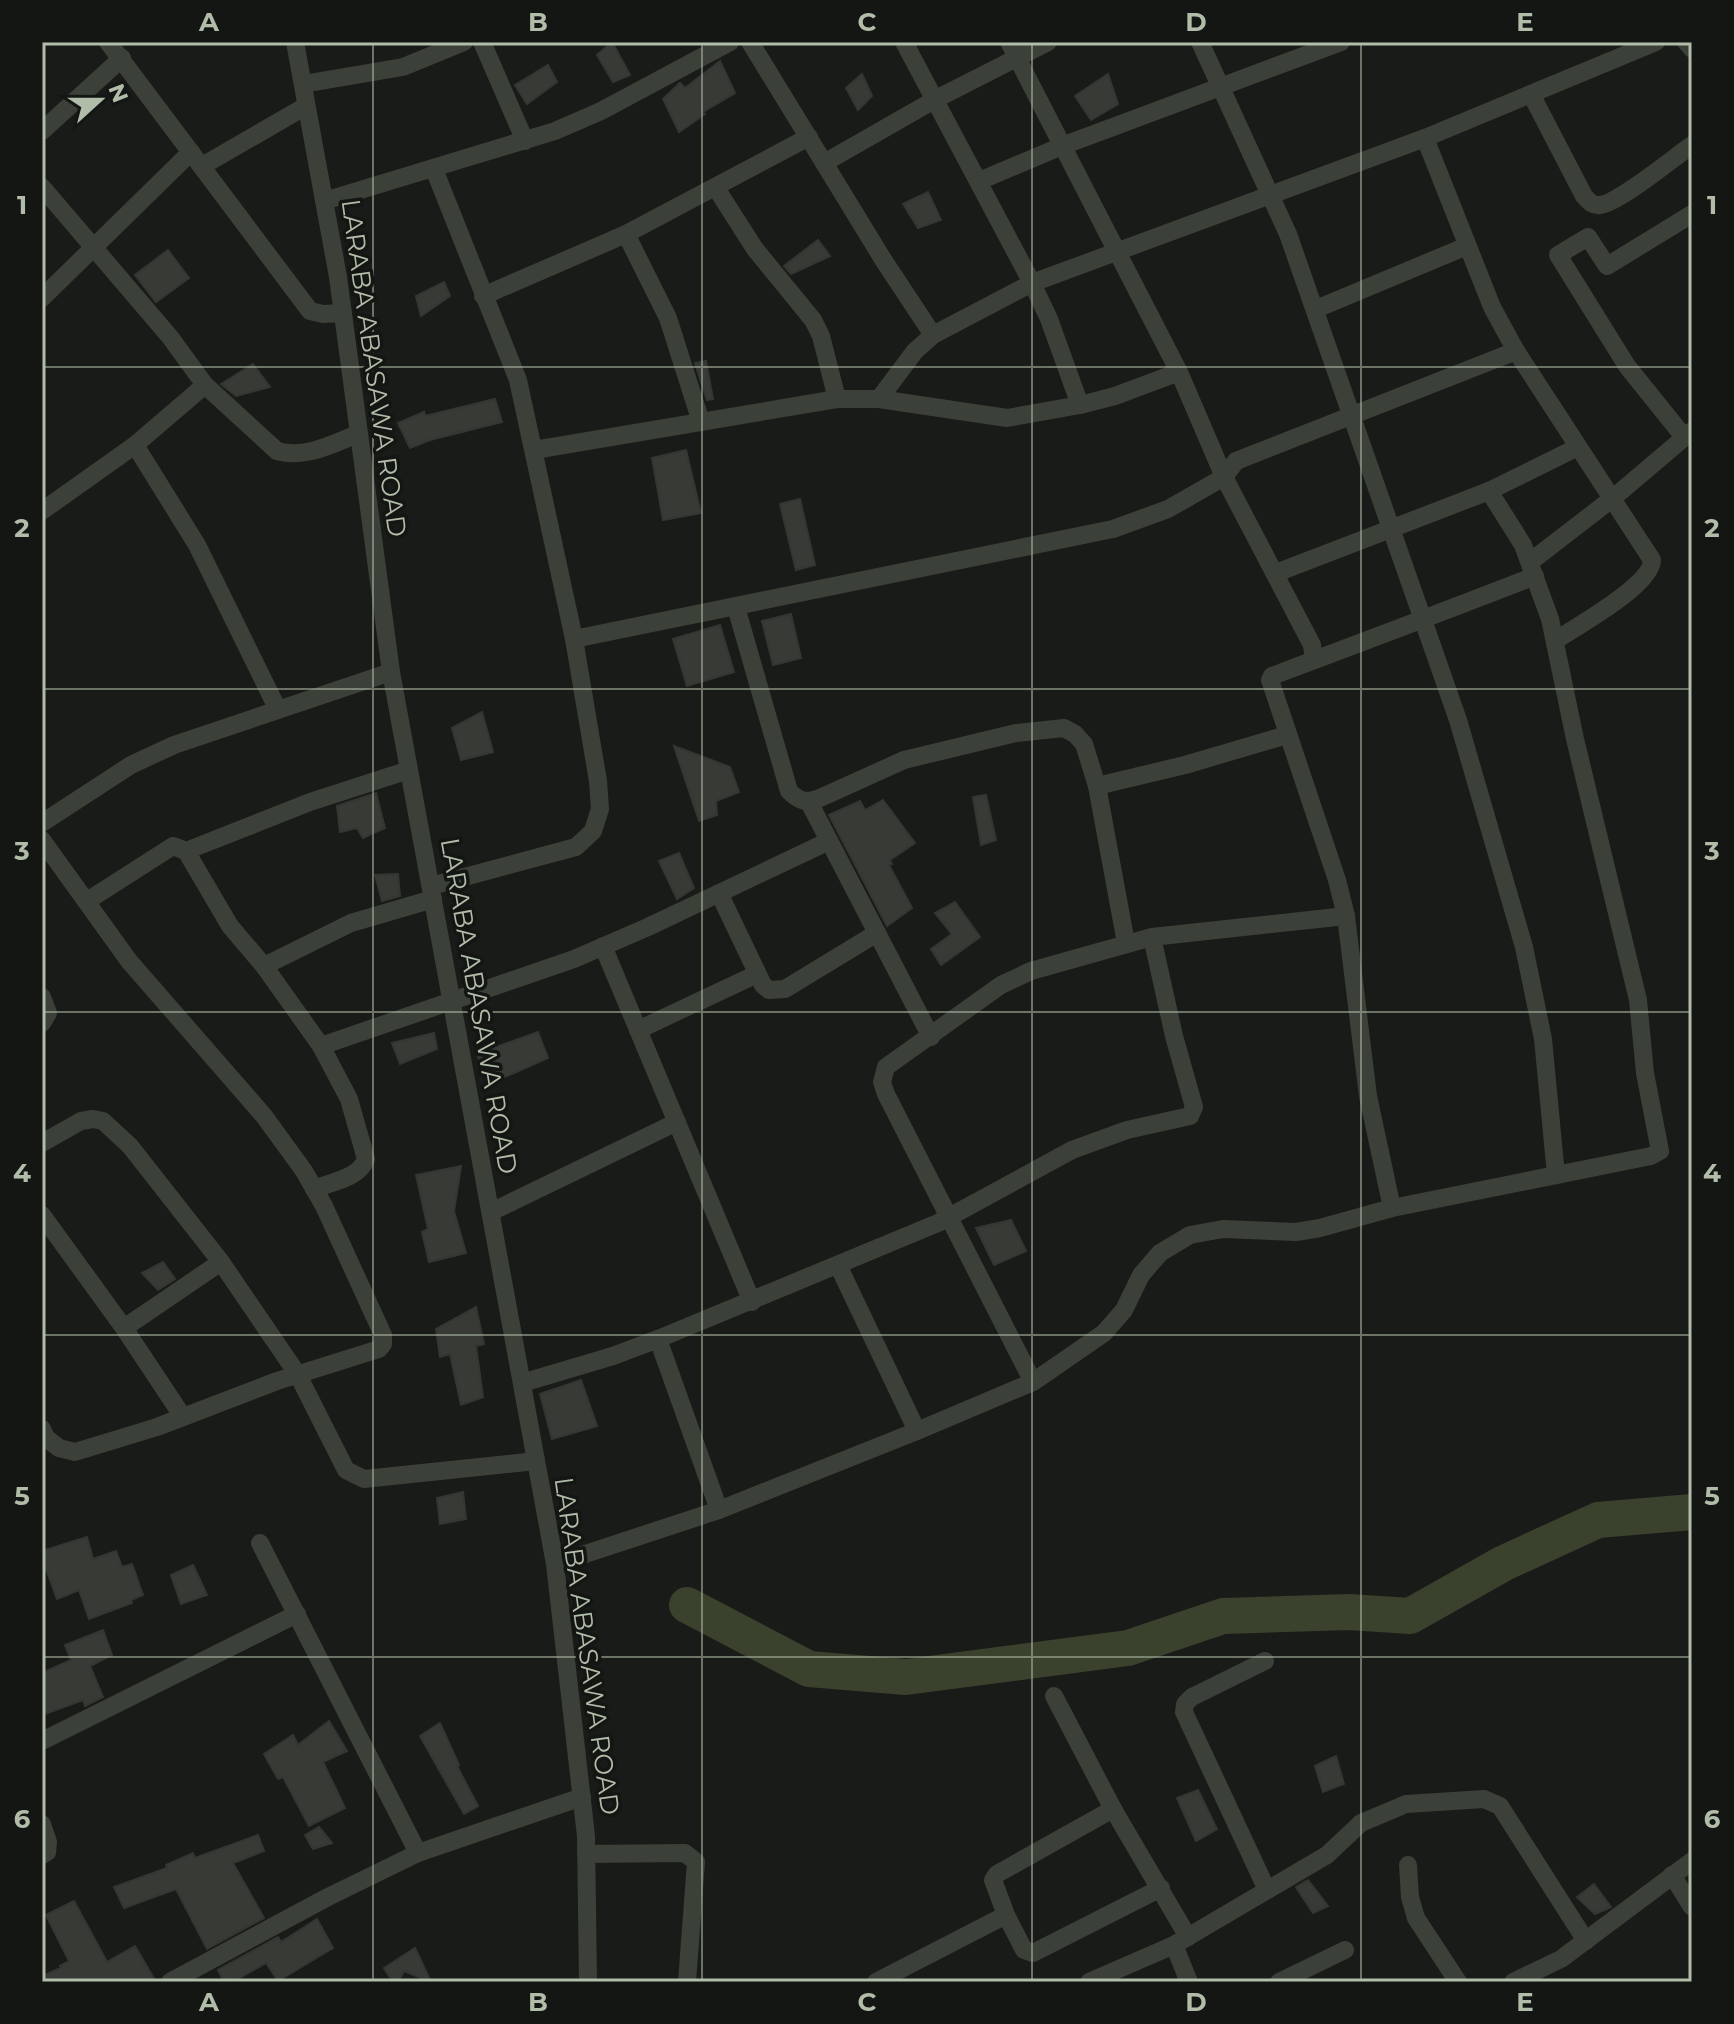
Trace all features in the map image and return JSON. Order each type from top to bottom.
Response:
[{"type":"street","points":[[108,42],[310,311],[343,313]]},
{"type":"street","name":"LARABA ABASAWA ROAD","points":[[295,42],[343,313],[391,672],[555,1564],[582,1797],[588,1982]]},
{"type":"street","points":[[303,84],[403,67],[464,42]]},
{"type":"street","points":[[482,42],[525,141]]},
{"type":"street","points":[[324,201],[555,131],[601,111],[730,42]]},
{"type":"street","points":[[750,42],[933,335]]},
{"type":"street","points":[[904,42],[1032,283],[1049,319],[1080,405]]},
{"type":"street","points":[[824,163],[936,99],[1012,49],[1048,42]]},
{"type":"street","points":[[1200,42],[1272,194],[1316,309],[1458,720],[1524,947],[1543,1039],[1556,1175]]},
{"type":"street","points":[[979,181],[1062,146],[1341,42]]},
{"type":"street","points":[[879,399],[915,351],[933,335],[1032,283],[1425,138],[1656,42]]},
{"type":"street","points":[[1686,42],[1692,49]]},
{"type":"street","points":[[1012,49],[1179,372],[1224,477],[1312,645],[1314,659]]},
{"type":"street","points":[[42,131],[122,58]]},
{"type":"street","points":[[1531,94],[1584,196],[1592,204],[1603,205],[1622,195],[1692,145]]},
{"type":"street","points":[[42,298],[94,246],[197,159],[306,106]]},
{"type":"street","points":[[483,296],[626,234],[809,137]]},
{"type":"street","points":[[1425,138],[1492,307],[1516,351],[1652,560],[1652,568],[1641,583],[1555,641]]},
{"type":"street","points":[[264,966],[351,923],[432,892],[576,847],[593,831],[600,809],[574,639],[518,380],[434,169]]},
{"type":"street","points":[[42,187],[170,337],[205,385],[277,451],[293,456],[358,434]]},
{"type":"street","points":[[716,188],[755,249],[813,320],[821,336],[837,399]]},
{"type":"street","points":[[1392,1208],[1368,1096],[1346,916],[1337,880],[1270,680],[1272,676],[1314,659],[1424,620],[1533,569],[1688,434],[1627,366],[1558,255],[1588,237],[1607,266],[1692,214]]},
{"type":"street","points":[[626,234],[668,318],[701,422]]},
{"type":"street","points":[[1316,309],[1467,246]]},
{"type":"street","points":[[574,639],[1113,529],[1168,509],[1224,477],[1236,461],[1516,351]]},
{"type":"street","points":[[534,450],[837,399],[879,399],[1007,418],[1115,396],[1179,372]]},
{"type":"street","points":[[42,511],[135,445],[205,385]]},
{"type":"street","points":[[135,445],[197,545],[278,710]]},
{"type":"street","points":[[1276,573],[1489,491],[1578,447]]},
{"type":"street","points":[[555,1564],[719,1510],[1033,1382],[1104,1333],[1124,1310],[1141,1275],[1160,1253],[1190,1235],[1223,1229],[1296,1232],[1320,1228],[1392,1208],[1651,1156],[1660,1151],[1645,1073],[1638,1000],[1575,739],[1555,641],[1523,545],[1489,491]]},
{"type":"street","points":[[736,607],[789,791],[799,800],[809,802],[904,760],[1016,733],[1064,728],[1075,734],[1084,744],[1097,786],[1126,943]]},
{"type":"street","points":[[42,823],[131,765],[174,745],[391,672]]},
{"type":"street","points":[[1097,786],[1185,765],[1287,735]]},
{"type":"street","points":[[186,851],[310,802],[409,770]]},
{"type":"street","points":[[809,802],[931,1037]]},
{"type":"street","points":[[42,840],[129,961],[264,1116],[314,1189],[383,1335],[383,1344],[379,1349],[75,1452],[59,1448],[46,1438],[42,1429]]},
{"type":"street","points":[[321,1046],[603,946],[829,841]]},
{"type":"street","points":[[87,901],[173,846],[186,851],[230,926],[264,966],[321,1046],[349,1099],[366,1159],[357,1172],[314,1189]]},
{"type":"street","points":[[719,893],[757,974],[769,990],[785,989],[877,933]]},
{"type":"street","points":[[1033,1382],[882,1082],[886,1067],[1001,985],[1021,975],[1152,937],[1346,916]]},
{"type":"street","points":[[522,1383],[658,1339],[752,1302],[949,1217],[1072,1150],[1127,1130],[1183,1119],[1193,1113],[1152,937]]},
{"type":"street","points":[[603,946],[752,1302]]},
{"type":"street","points":[[638,1030],[757,974]]},
{"type":"street","points":[[42,997],[48,1013],[42,1023]]},
{"type":"street","points":[[42,1143],[81,1121],[93,1119],[103,1121],[130,1146],[221,1262],[298,1375],[346,1470],[353,1476],[364,1479],[536,1461]]},
{"type":"street","points":[[491,1212],[677,1122]]},
{"type":"street","points":[[42,1215],[124,1328],[183,1417]]},
{"type":"street","points":[[124,1328],[221,1262]]},
{"type":"street","points":[[838,1265],[917,1431]]},
{"type":"street","points":[[658,1339],[719,1510]]},
{"type":"street","points":[[260,1543],[418,1853]]},
{"type":"street","points":[[42,1741],[297,1614]]},
{"type":"street","points":[[1265,1661],[1192,1697],[1185,1704],[1184,1712],[1267,1890]]},
{"type":"street","points":[[1054,1696],[1113,1809],[1161,1888],[1181,1941],[1189,1982]]},
{"type":"street","points":[[170,1982],[328,1897],[418,1853],[582,1797]]},
{"type":"street","points":[[1089,1982],[1181,1941],[1327,1855],[1361,1823],[1406,1804],[1484,1799],[1500,1806],[1586,1941]]},
{"type":"street","points":[[1113,1809],[997,1874],[993,1880],[993,1886],[1024,1950],[1033,1953],[1161,1888]]},
{"type":"street","points":[[42,1824],[48,1842],[47,1852],[42,1855]]},
{"type":"street","points":[[586,1854],[685,1853],[696,1862],[687,1982]]},
{"type":"street","points":[[1513,1982],[1561,1959],[1692,1861]]},
{"type":"street","points":[[1408,1865],[1410,1897],[1416,1918],[1458,1982]]},
{"type":"street","points":[[1672,1875],[1692,1907]]},
{"type":"street","points":[[876,1982],[1006,1915]]},
{"type":"street","points":[[1279,1982],[1345,1950]]},
{"type":"building","points":[[612,42],[630,75],[613,82],[597,55]]},
{"type":"building","points":[[720,61],[735,93],[703,112],[705,114],[679,132],[663,99],[680,83],[685,88]]},
{"type":"building","points":[[548,65],[557,82],[527,104],[515,85]]},
{"type":"building","points":[[862,74],[872,96],[858,110],[846,88]]},
{"type":"building","points":[[1108,74],[1118,104],[1091,120],[1075,96]]},
{"type":"building","points":[[928,192],[941,220],[918,228],[903,204]]},
{"type":"building","points":[[818,240],[830,256],[791,274],[784,266]]},
{"type":"building","points":[[168,250],[189,278],[156,302],[135,275]]},
{"type":"building","points":[[444,282],[450,296],[421,316],[416,296]]},
{"type":"building","points":[[706,361],[713,399],[707,400],[695,363]]},
{"type":"building","points":[[253,364],[270,387],[236,396],[221,384]]},
{"type":"building","points":[[495,399],[502,422],[410,448],[398,423],[424,412],[425,416]]},
{"type":"building","points":[[686,450],[701,513],[663,520],[652,458]]},
{"type":"building","points":[[800,499],[815,565],[796,570],[780,504]]},
{"type":"building","points":[[791,614],[801,658],[773,665],[762,621]]},
{"type":"building","points":[[720,625],[734,672],[687,686],[673,639]]},
{"type":"building","points":[[482,712],[493,752],[461,760],[452,728]]},
{"type":"building","points":[[674,746],[730,767],[739,792],[716,801],[717,815],[699,821]]},
{"type":"building","points":[[376,793],[385,828],[363,838],[357,828],[340,832],[337,806]]},
{"type":"building","points":[[986,795],[996,840],[981,845],[973,797]]},
{"type":"building","points":[[883,800],[915,843],[890,860],[892,864],[889,865],[912,908],[887,926],[829,815],[860,801],[865,810]]},
{"type":"building","points":[[679,853],[694,888],[677,899],[659,861]]},
{"type":"building","points":[[398,874],[400,896],[382,901],[375,875]]},
{"type":"building","points":[[955,902],[980,937],[941,965],[931,949],[952,934],[935,913]]},
{"type":"building","points":[[538,1032],[548,1058],[489,1084],[477,1054]]},
{"type":"building","points":[[434,1033],[437,1049],[400,1064],[392,1043]]},
{"type":"building","points":[[461,1166],[454,1211],[466,1253],[429,1262],[422,1232],[428,1229],[416,1175]]},
{"type":"building","points":[[1011,1220],[1026,1251],[994,1265],[976,1228]]},
{"type":"building","points":[[163,1262],[175,1279],[158,1290],[142,1273]]},
{"type":"building","points":[[476,1307],[484,1344],[476,1346],[483,1397],[461,1405],[450,1354],[440,1357],[436,1329]]},
{"type":"building","points":[[581,1380],[597,1426],[552,1439],[540,1394]]},
{"type":"building","points":[[463,1492],[466,1519],[440,1524],[437,1498]]},
{"type":"building","points":[[87,1537],[93,1559],[116,1551],[122,1567],[132,1564],[143,1595],[131,1600],[132,1603],[89,1619],[79,1590],[57,1599],[42,1558],[42,1551]]},
{"type":"building","points":[[193,1565],[207,1595],[181,1604],[171,1575]]},
{"type":"building","points":[[103,1630],[112,1655],[90,1666],[103,1697],[85,1706],[83,1700],[42,1715],[42,1673],[71,1660],[65,1645]]},
{"type":"building","points":[[329,1721],[347,1751],[323,1762],[345,1808],[309,1826],[283,1777],[278,1779],[264,1754],[293,1735],[298,1745]]},
{"type":"building","points":[[440,1723],[457,1766],[478,1806],[464,1814],[420,1736]]},
{"type":"building","points":[[1336,1756],[1344,1784],[1323,1792],[1315,1766]]},
{"type":"building","points":[[1198,1790],[1217,1829],[1196,1841],[1177,1798]]},
{"type":"building","points":[[319,1827],[332,1843],[313,1849],[305,1835]]},
{"type":"building","points":[[258,1835],[264,1851],[233,1863],[264,1918],[207,1949],[176,1889],[124,1908],[114,1887],[167,1868],[166,1865],[193,1853],[195,1858]]},
{"type":"building","points":[[1308,1880],[1328,1906],[1313,1913],[1296,1887]]},
{"type":"building","points":[[1594,1884],[1611,1907],[1595,1914],[1577,1897]]},
{"type":"building","points":[[74,1901],[107,1962],[135,1946],[156,1982],[42,1982],[42,1976],[69,1961],[46,1915]]},
{"type":"building","points":[[317,1919],[333,1948],[278,1981],[266,1963],[232,1982],[224,1982],[218,1970],[278,1937],[281,1942]]},
{"type":"building","points":[[415,1948],[431,1982],[404,1971],[398,1982],[393,1982],[384,1968]]},
{"type":"waterway","points":[[687,1605],[809,1669],[906,1677],[1128,1648],[1223,1616],[1349,1612],[1410,1616],[1504,1563],[1598,1520],[1692,1512]]}]
